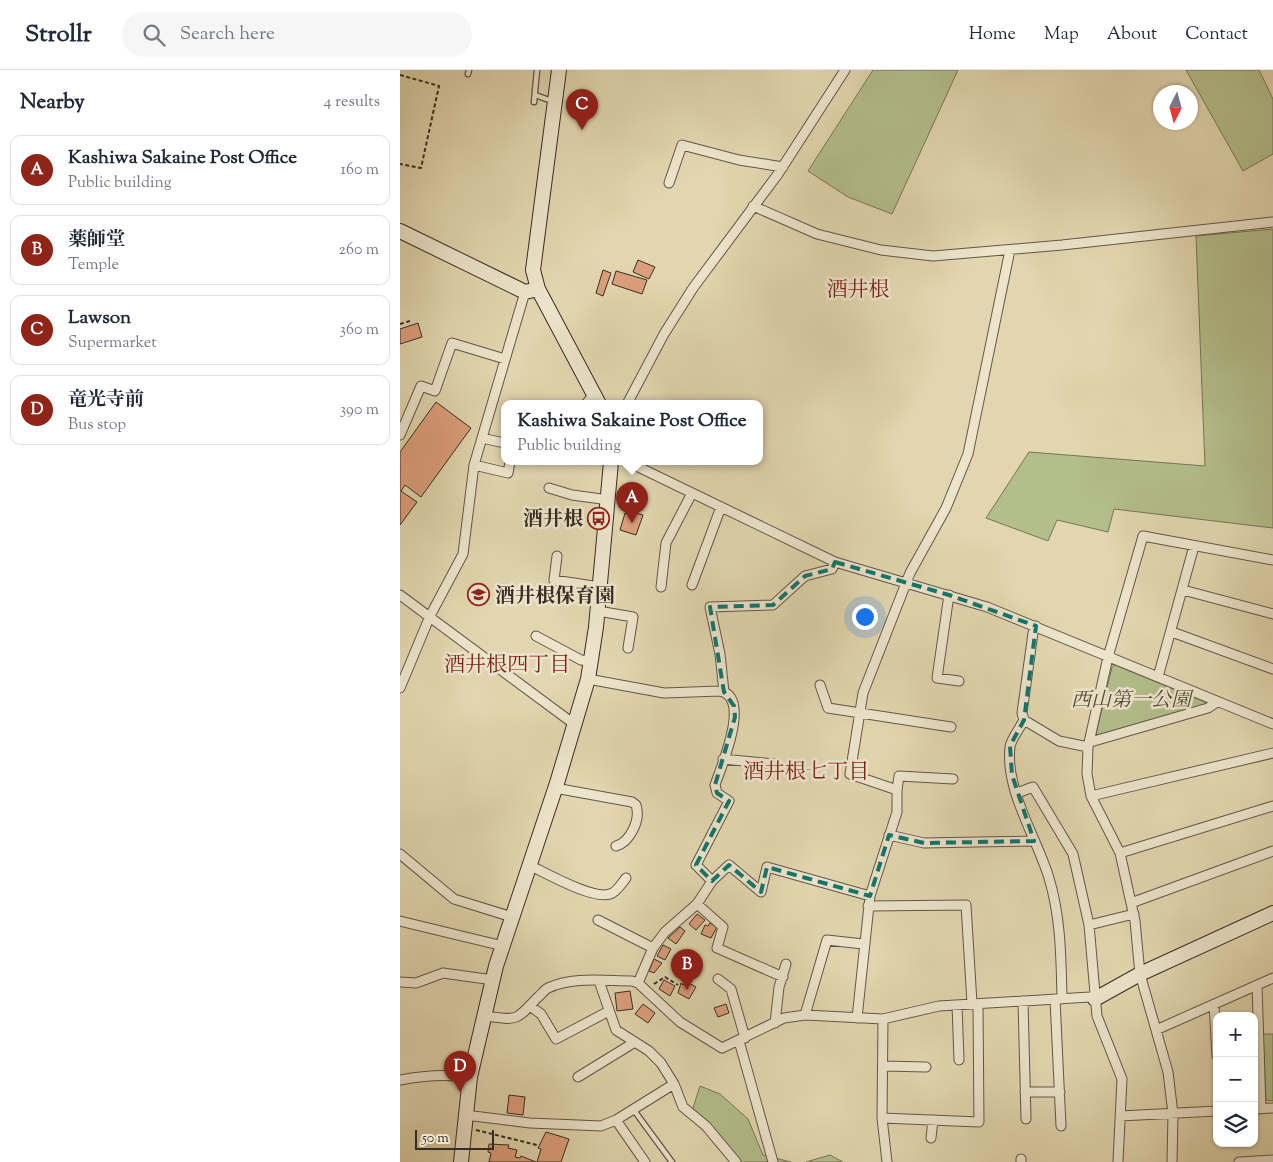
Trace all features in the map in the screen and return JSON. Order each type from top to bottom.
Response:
[{"type":"street","points":[[400,688],[430,616],[463,554],[474,465],[504,360],[531,290],[535,245],[559,70]]},
{"type":"street","points":[[629,400],[664,334],[693,288],[783,167],[845,70]]},
{"type":"street","points":[[669,183],[682,145],[739,160],[783,167]]},
{"type":"street","points":[[753,206],[817,234],[881,250],[933,256],[1010,250],[1273,222]]},
{"type":"street","points":[[400,231],[531,290],[592,400]]},
{"type":"street","points":[[897,790],[850,774],[863,693],[907,582],[946,508],[968,454],[1010,250]]},
{"type":"street","points":[[400,435],[421,386],[435,392],[452,344],[504,360]]},
{"type":"street","points":[[482,438],[501,442]]},
{"type":"street","points":[[474,465],[508,473],[509,465]]},
{"type":"street","points":[[461,1162],[470,1077],[493,980],[588,679],[598,611],[611,465]]},
{"type":"street","points":[[634,465],[835,562],[950,595],[1036,626],[1273,724]]},
{"type":"street","points":[[549,488],[572,495],[609,500]]},
{"type":"street","points":[[661,587],[666,543],[692,493]]},
{"type":"street","points":[[692,585],[721,507]]},
{"type":"street","points":[[1172,1162],[1172,1114],[1168,1072],[1140,974],[1134,914],[1120,854],[1091,796],[1087,774],[1089,743],[1108,657],[1143,536],[1273,560]]},
{"type":"street","points":[[1158,677],[1172,632],[1194,546]]},
{"type":"street","points":[[557,556],[554,580],[600,587]]},
{"type":"street","points":[[712,881],[696,865],[730,801],[717,793],[715,785],[735,717],[734,706],[724,692],[720,654],[710,607],[773,605],[805,576],[832,569],[835,562]]},
{"type":"street","points":[[1183,590],[1273,614]]},
{"type":"street","points":[[400,595],[574,724]]},
{"type":"street","points":[[950,595],[937,678],[959,681]]},
{"type":"street","points":[[598,611],[634,617],[628,648]]},
{"type":"street","points":[[1036,626],[1033,633],[1022,713],[1024,720],[1059,741],[1089,743],[1208,708],[1217,702]]},
{"type":"street","points":[[1172,632],[1273,669]]},
{"type":"street","points":[[536,636],[581,660],[591,661]]},
{"type":"street","points":[[588,679],[664,693],[724,692]]},
{"type":"street","points":[[820,685],[828,708],[950,727]]},
{"type":"street","points":[[1024,720],[1010,746],[1012,775],[1034,841],[1049,877],[1060,925],[1061,1126]]},
{"type":"street","points":[[1091,796],[1273,753]]},
{"type":"street","points":[[723,758],[774,764]]},
{"type":"street","points":[[857,1018],[868,906],[897,812],[899,776],[953,779]]},
{"type":"street","points":[[1017,793],[1033,787],[1073,854],[1089,924],[1100,1026],[1121,1074],[1118,1162]]},
{"type":"street","points":[[555,788],[632,802],[636,805],[637,813],[630,836],[624,844],[616,846]]},
{"type":"street","points":[[1120,854],[1273,806]]},
{"type":"street","points":[[890,835],[924,843],[1034,841]]},
{"type":"street","points":[[1131,904],[1273,851]]},
{"type":"street","points":[[400,854],[454,898],[512,917]]},
{"type":"street","points":[[529,865],[579,889],[603,895],[611,894],[626,878]]},
{"type":"street","points":[[638,983],[653,948],[665,932],[697,904],[712,881],[729,865],[761,892],[767,867],[870,896]]},
{"type":"street","points":[[697,904],[723,927],[717,948],[782,977]]},
{"type":"street","points":[[868,906],[966,905],[975,1003],[979,1122],[882,1118]]},
{"type":"street","points":[[485,1016],[513,1020],[521,1017],[547,988],[562,983],[599,981],[638,983],[680,1022],[717,1047],[728,1046],[784,1018],[805,1015],[883,1019],[975,1003],[1096,999],[1140,974],[1273,913]]},
{"type":"street","points":[[1089,924],[1134,914]]},
{"type":"street","points":[[598,920],[653,948]]},
{"type":"street","points":[[400,922],[503,946]]},
{"type":"street","points":[[805,1015],[827,940],[863,944]]},
{"type":"street","points":[[776,1023],[782,977],[786,964]]},
{"type":"street","points":[[400,982],[416,983],[443,973],[493,980]]},
{"type":"street","points":[[1156,1030],[1273,978]]},
{"type":"street","points":[[718,980],[731,989],[773,1162]]},
{"type":"street","points":[[599,981],[616,1030],[635,1042],[661,1063],[674,1084],[683,1107],[706,1126],[736,1162]]},
{"type":"street","points":[[1257,985],[1259,990],[1258,1109],[1273,1108]]},
{"type":"street","points":[[1023,1001],[1026,1119]]},
{"type":"street","points":[[1214,1004],[1214,1012]]},
{"type":"street","points":[[958,1005],[958,1060]]},
{"type":"street","points":[[530,1006],[541,1014],[556,1040],[609,1011]]},
{"type":"street","points":[[883,1019],[882,1118],[887,1162]]},
{"type":"street","points":[[578,1076],[635,1042]]},
{"type":"street","points":[[883,1066],[926,1067]]},
{"type":"street","points":[[400,1080],[449,1074],[470,1077]]},
{"type":"street","points":[[464,1121],[591,1127],[616,1120],[674,1084]]},
{"type":"street","points":[[1025,1092],[1060,1092]]},
{"type":"street","points":[[1120,1116],[1213,1111]]},
{"type":"street","points":[[616,1120],[645,1162]]},
{"type":"street","points":[[931,1138],[933,1120]]},
{"type":"street","points":[[1239,1162],[1273,1160]]},
{"type":"lane","points":[[534,102],[537,70]]},
{"type":"lane","points":[[535,95],[555,102]]},
{"type":"lane","points":[[633,1109],[672,1162]]},
{"type":"path","points":[[400,75],[439,86],[421,168],[400,164]]},
{"type":"path","points":[[400,324],[410,321]]},
{"type":"path","points":[[654,984],[664,978],[678,985]]},
{"type":"path","points":[[464,1121],[537,1145]]},
{"type":"highlighted area","points":[[835,562],[949,595],[1036,626],[1024,720],[1010,746],[1012,775],[1034,841],[924,843],[889,835],[870,896],[767,867],[761,892],[729,865],[712,881],[696,865],[729,801],[717,793],[715,785],[735,717],[734,706],[724,692],[710,607],[773,605],[805,576],[832,569]]},
{"type":"green space","points":[[873,70],[958,70],[892,214],[848,197],[808,171]]},
{"type":"green space","points":[[1186,70],[1259,70],[1273,99],[1273,154],[1243,171],[1198,91],[1198,85],[1194,85]]},
{"type":"green space","points":[[1273,229],[1273,528],[1114,509],[1108,532],[1057,520],[1048,541],[986,518],[1029,452],[1205,466],[1196,236]]},
{"type":"green space","name":"西山第一公園","points":[[1115,665],[1207,703],[1098,735],[1096,734],[1112,667]]},
{"type":"green space","points":[[1263,1034],[1273,1034],[1273,1101],[1266,1100]]},
{"type":"green space","points":[[700,1086],[720,1094],[748,1119],[763,1155],[791,1162],[733,1162],[693,1108]]},
{"type":"green space","points":[[830,1155],[843,1162],[806,1162]]},
{"type":"building","points":[[638,260],[655,267],[649,279],[633,272]]},
{"type":"building","points":[[603,270],[611,273],[603,296],[596,293]]},
{"type":"building","points":[[616,271],[647,280],[642,294],[612,284]]},
{"type":"building","points":[[418,323],[422,337],[400,344],[400,329]]},
{"type":"building","points":[[436,402],[471,428],[421,497],[405,485],[401,491],[417,502],[400,525],[400,452]]},
{"type":"building","points":[[625,513],[635,516],[636,513],[643,515],[636,535],[620,530]]},
{"type":"building","points":[[697,914],[705,920],[696,930],[689,924]]},
{"type":"building","points":[[710,923],[717,927],[711,938],[701,934],[705,925],[708,926]]},
{"type":"building","points":[[680,927],[685,931],[676,944],[668,938]]},
{"type":"building","points":[[663,945],[671,949],[665,960],[657,956]]},
{"type":"building","points":[[654,959],[662,963],[654,973],[649,971]]},
{"type":"building","points":[[664,980],[675,986],[670,996],[659,989]]},
{"type":"building","points":[[685,981],[696,987],[689,999],[678,993],[681,983],[683,985]]},
{"type":"building","points":[[630,991],[633,1009],[617,1011],[615,993]]},
{"type":"building","points":[[643,1004],[655,1013],[648,1023],[635,1014]]},
{"type":"building","points":[[726,1004],[729,1013],[718,1017],[714,1008]]},
{"type":"building","points":[[509,1095],[525,1097],[523,1115],[507,1113]]},
{"type":"building","points":[[546,1132],[569,1139],[561,1162],[537,1162],[541,1149],[538,1148]]},
{"type":"building","points":[[489,1144],[509,1145],[508,1148],[517,1150],[515,1157],[520,1158],[521,1156],[536,1162],[489,1162],[491,1153],[488,1152]]},
{"type":"place","name":"Lawson","points":[[582,130]]},
{"type":"place","name":"酒井根","points":[[599,518]]},
{"type":"place","name":"Kashiwa Sakaine Post Office","points":[[632,523]]},
{"type":"place","name":"酒井根保育園","points":[[479,595]]},
{"type":"place","name":"薬師堂","points":[[687,990]]},
{"type":"place","name":"竜光寺前","points":[[460,1092]]},
{"type":"district","name":"酒井根","points":[[858,289]]},
{"type":"district","name":"酒井根四丁目","points":[[507,664]]},
{"type":"district","name":"酒井根七丁目","points":[[806,771]]}]
